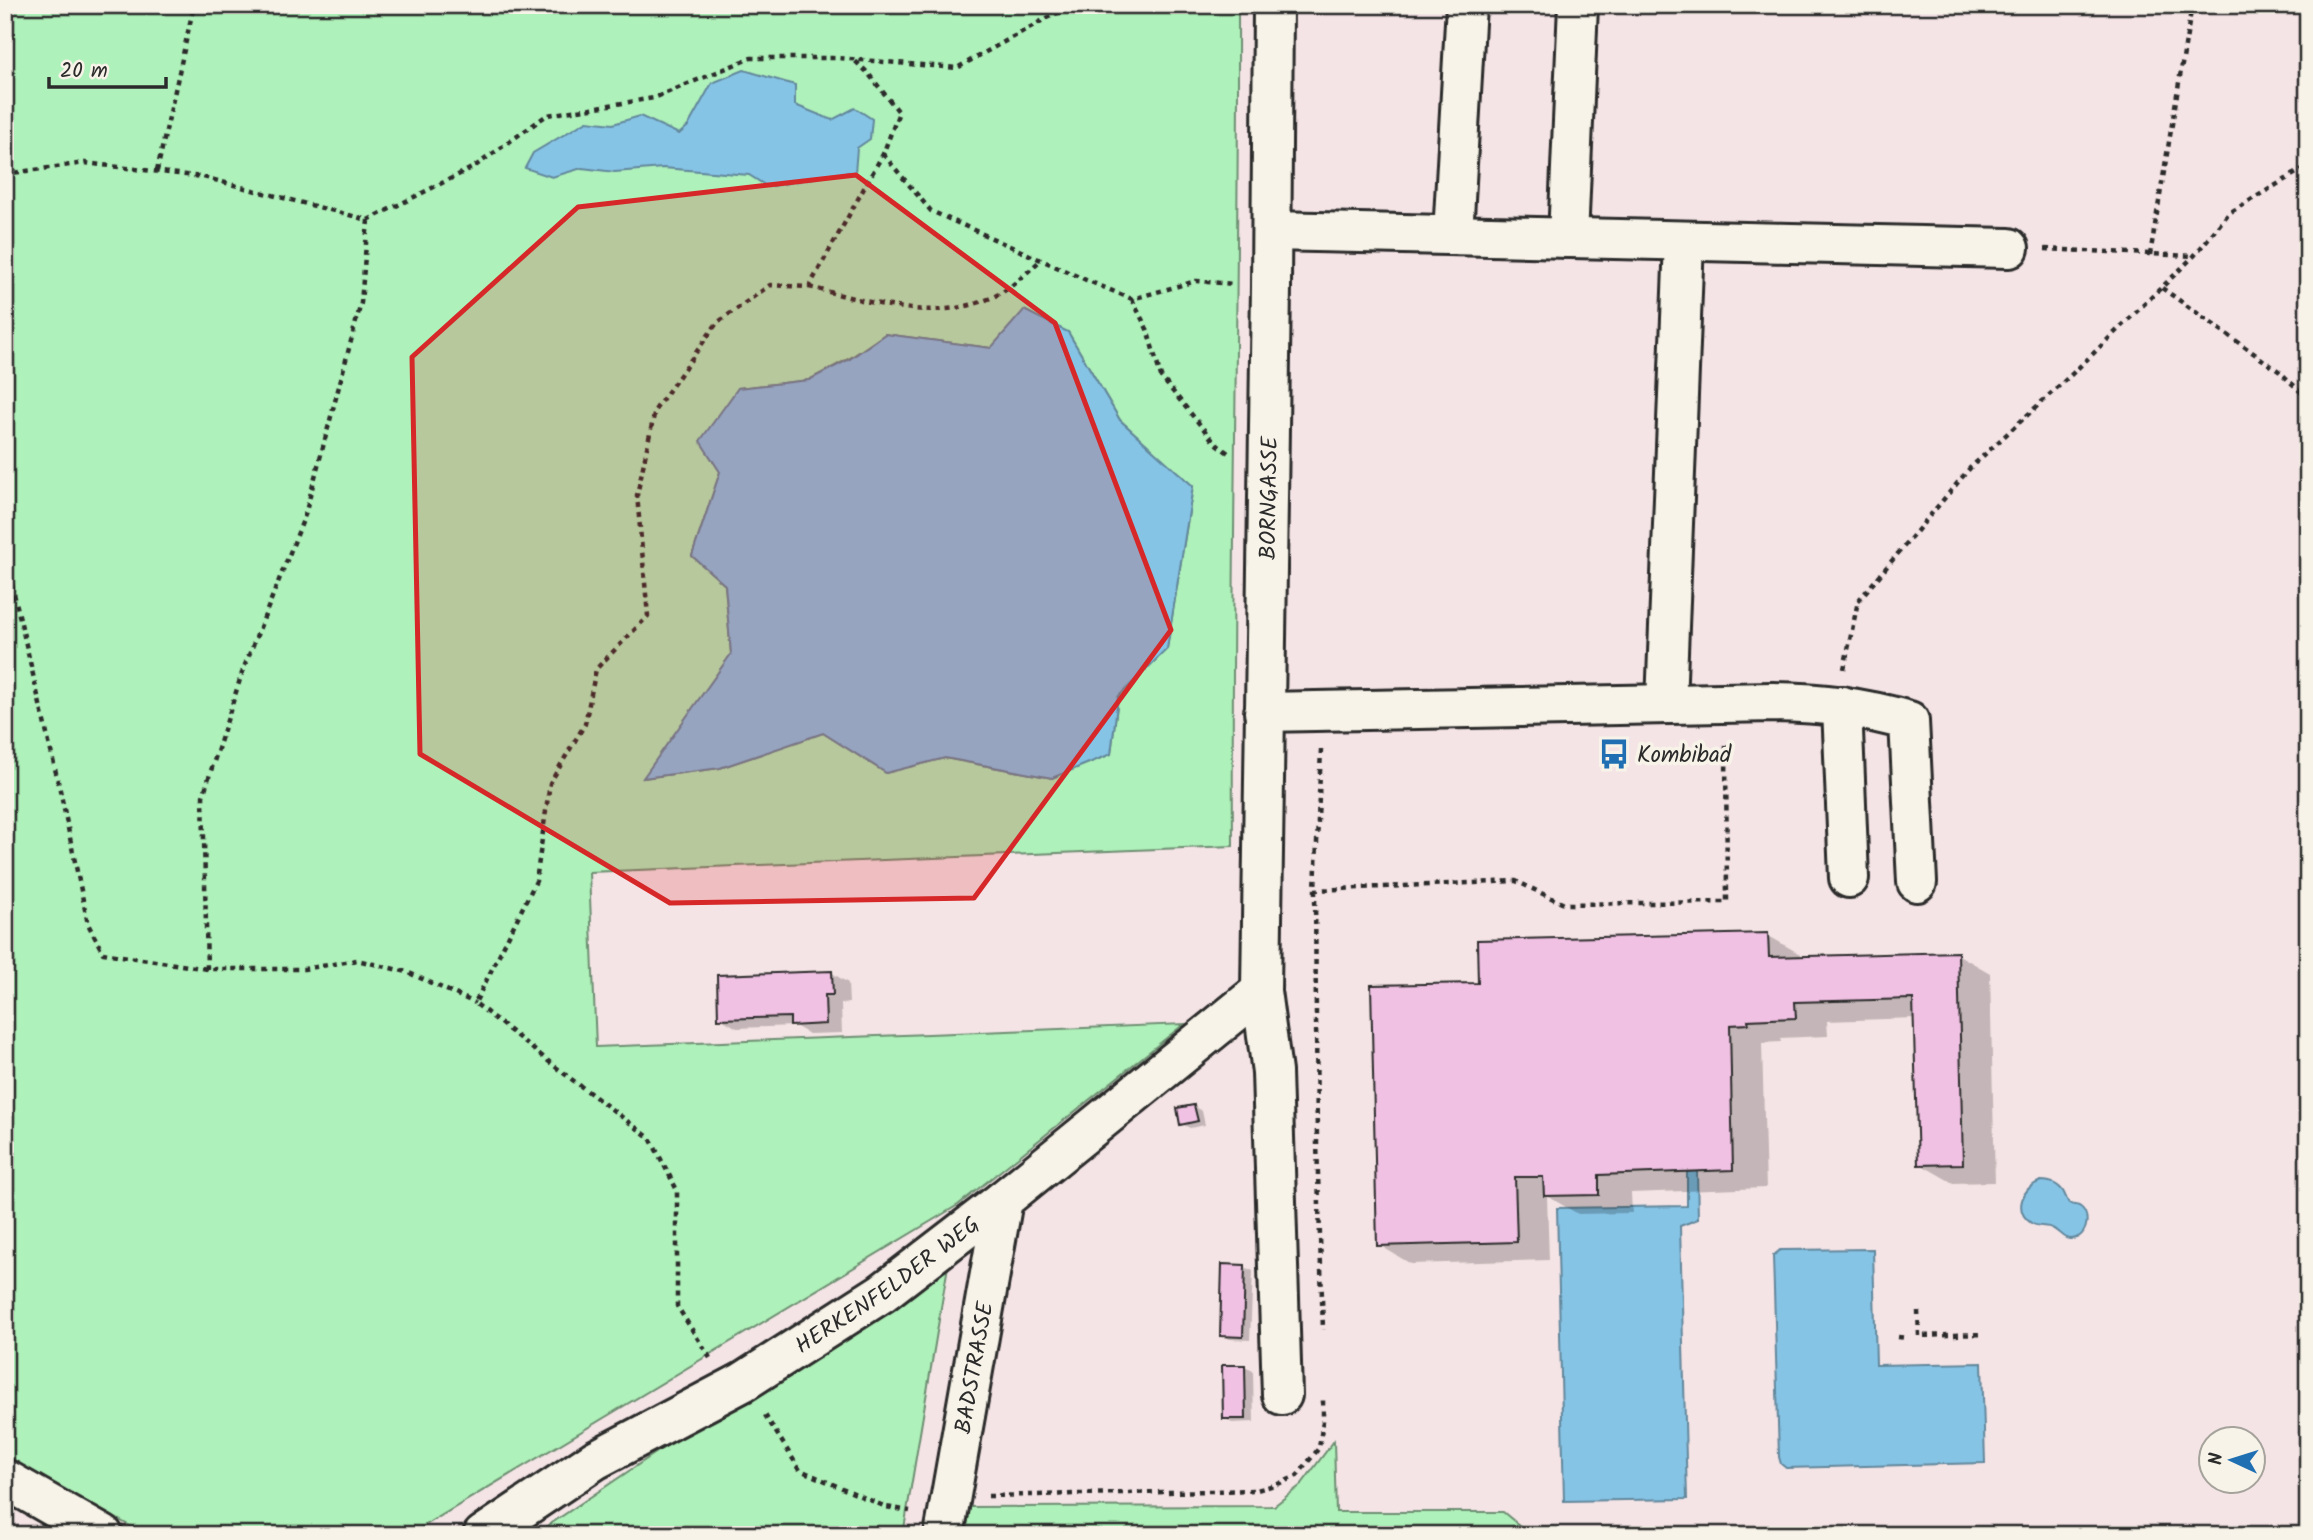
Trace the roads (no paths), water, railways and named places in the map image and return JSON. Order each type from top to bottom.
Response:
[{"type":"street","name":"BORNGASSE","points":[[1273,5],[1261,991],[1272,1072],[1282,1395]]},
{"type":"street","points":[[1453,235],[1466,5]]},
{"type":"street","points":[[1568,238],[1578,5]]},
{"type":"street","points":[[1272,231],[2008,248]]},
{"type":"street","points":[[1666,704],[1684,240]]},
{"type":"street","points":[[1264,712],[1726,703],[1830,704],[1867,709],[1909,721],[1917,882]]},
{"type":"street","points":[[1830,704],[1849,878]]},
{"type":"street","name":"HERKENFELDER WEG","points":[[483,1535],[595,1460],[736,1385],[881,1293],[1003,1200],[1261,991]]},
{"type":"street","name":"BADSTRASSE","points":[[947,1520],[1003,1200]]},
{"type":"street","points":[[5,1479],[103,1535]]},
{"type":"water","points":[[744,70],[795,85],[795,105],[832,120],[855,108],[872,119],[870,139],[857,148],[855,173],[845,172],[768,187],[749,175],[663,168],[615,172],[582,168],[552,177],[525,168],[533,153],[587,121],[613,124],[640,116],[679,134],[688,126],[712,83]]},
{"type":"water","points":[[1024,310],[1068,332],[1120,420],[1193,486],[1167,649],[1118,697],[1111,754],[1052,778],[945,758],[886,773],[823,733],[720,768],[643,778],[731,654],[725,585],[692,556],[720,472],[700,441],[738,388],[809,380],[850,359],[885,334],[991,348]]},
{"type":"water","points":[[1697,1171],[1698,1219],[1680,1226],[1687,1499],[1564,1501],[1557,1208],[1687,1206],[1687,1172]]},
{"type":"water","points":[[2041,1181],[2057,1185],[2069,1203],[2083,1209],[2086,1223],[2080,1236],[2068,1239],[2052,1228],[2034,1225],[2025,1218],[2022,1200],[2034,1184]]},
{"type":"water","points":[[1873,1249],[1876,1365],[1982,1363],[1985,1463],[1786,1468],[1781,1464],[1773,1256],[1780,1250]]},
{"type":"place","name":"Kombibad","points":[[1614,754]]}]
